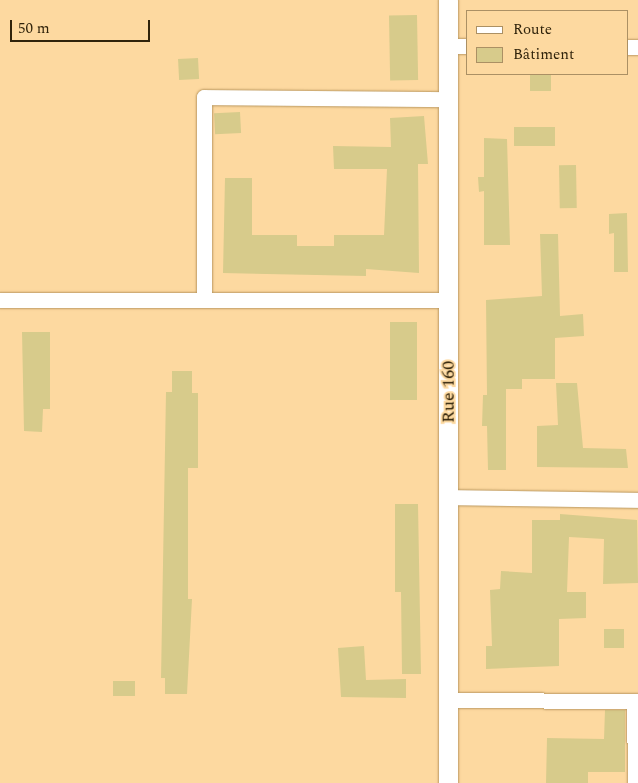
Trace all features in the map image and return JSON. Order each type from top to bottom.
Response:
[{"type":"street","name":"Rue 160","points":[[448,0],[448,783]]},
{"type":"street","points":[[448,46],[466,46]]},
{"type":"street","points":[[204,300],[204,96],[448,99]]},
{"type":"street","points":[[0,300],[449,300]]},
{"type":"street","points":[[449,497],[638,500]]},
{"type":"street","points":[[447,700],[636,701],[635,783]]},
{"type":"building","points":[[389,15],[417,15],[418,80],[390,80]]},
{"type":"building","points":[[198,58],[199,79],[179,80],[178,59]]},
{"type":"building","points":[[530,75],[551,75],[551,91],[530,91]]},
{"type":"building","points":[[240,112],[241,133],[215,134],[214,113]]},
{"type":"building","points":[[424,116],[428,164],[418,164],[419,273],[366,269],[366,276],[223,273],[225,178],[252,178],[252,235],[297,235],[297,246],[334,246],[334,235],[384,235],[387,169],[334,169],[333,146],[391,147],[390,118]]},
{"type":"building","points":[[514,127],[555,127],[555,146],[514,146]]},
{"type":"building","points":[[484,138],[507,139],[510,245],[484,245],[484,191],[479,192],[478,177],[484,177]]},
{"type":"building","points":[[559,165],[576,165],[577,208],[560,208]]},
{"type":"building","points":[[627,213],[628,272],[614,272],[614,233],[609,234],[609,214]]},
{"type":"building","points":[[540,234],[558,234],[560,316],[583,314],[584,336],[555,338],[555,379],[522,379],[522,389],[506,389],[506,470],[488,470],[487,426],[482,426],[483,395],[487,395],[486,300],[542,296]]},
{"type":"building","points":[[390,322],[417,322],[417,400],[390,400]]},
{"type":"building","points":[[22,332],[50,332],[50,409],[43,409],[42,432],[24,431]]},
{"type":"building","points":[[172,371],[192,371],[192,393],[198,393],[198,468],[188,468],[188,599],[192,599],[187,694],[165,694],[165,678],[161,678],[166,392],[172,392]]},
{"type":"building","points":[[556,383],[577,383],[583,448],[626,449],[628,468],[537,467],[537,426],[558,425]]},
{"type":"building","points":[[395,504],[418,504],[421,674],[402,674],[401,592],[395,592]]},
{"type":"building","points":[[560,514],[637,520],[638,583],[603,584],[604,539],[569,537],[567,592],[586,592],[586,618],[559,619],[559,666],[486,669],[486,646],[492,646],[490,590],[500,589],[501,571],[532,573],[532,520],[560,520]]},
{"type":"building","points":[[604,629],[624,629],[624,648],[604,648]]},
{"type":"building","points":[[364,646],[366,680],[406,679],[406,698],[341,697],[338,648]]},
{"type":"building","points":[[113,681],[135,681],[135,696],[113,696]]},
{"type":"building","points":[[605,710],[625,710],[625,772],[588,772],[588,783],[546,783],[547,738],[604,739]]}]
